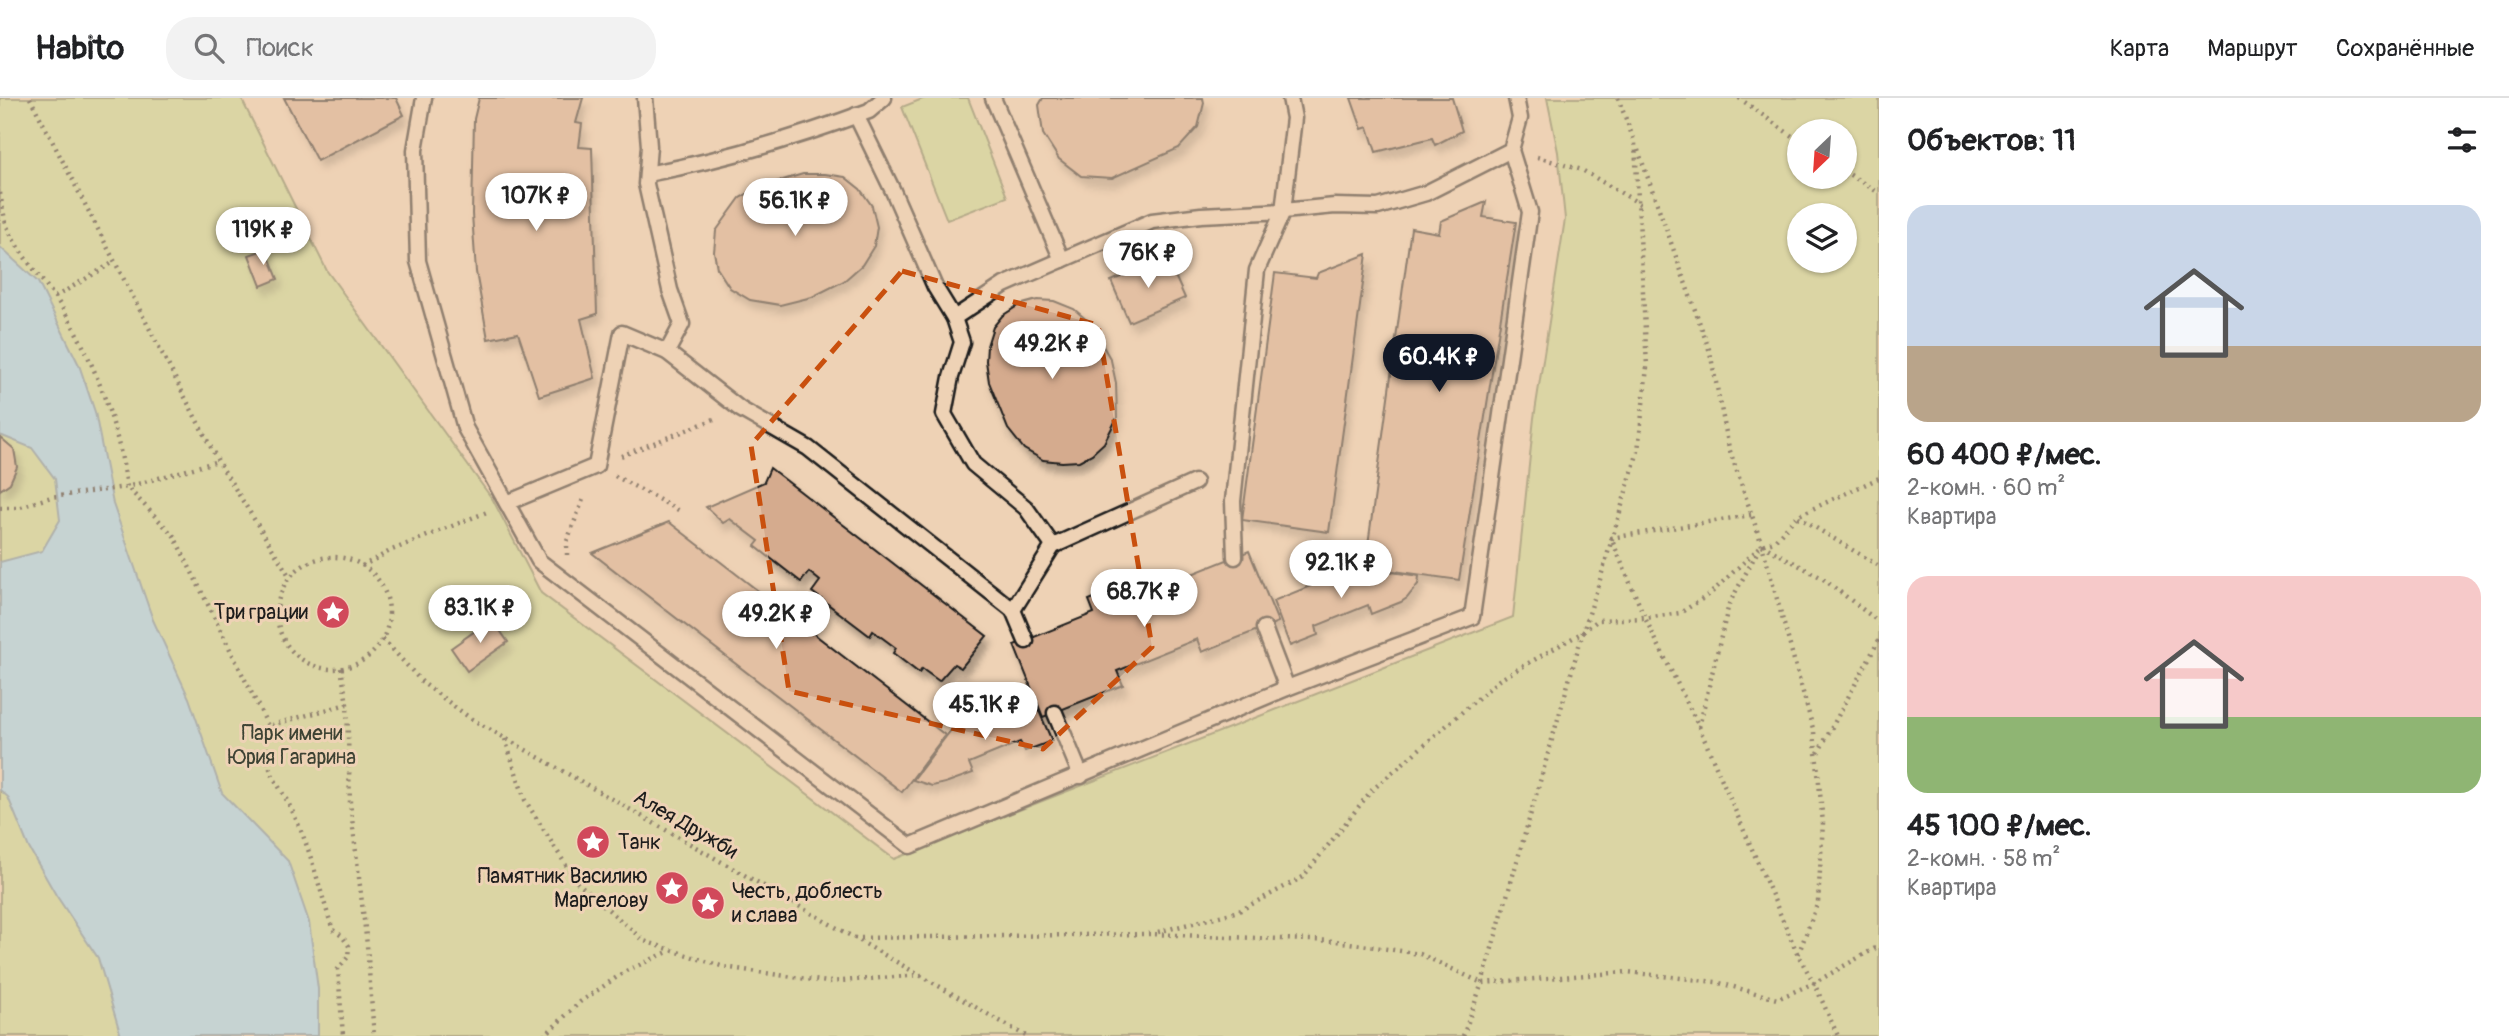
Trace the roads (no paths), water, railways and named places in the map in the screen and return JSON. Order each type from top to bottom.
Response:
[{"type":"lane","points":[[424,98],[415,150],[418,261],[465,428],[539,561],[910,846],[1287,688],[1472,617],[1530,212],[1511,150],[1520,118],[1516,98]]},
{"type":"lane","points":[[645,98],[649,146],[646,184],[670,290],[682,324],[667,352]]},
{"type":"lane","points":[[647,174],[755,150],[869,111],[884,98]]},
{"type":"lane","points":[[993,98],[1062,260]]},
{"type":"lane","points":[[1235,557],[1233,501],[1257,270],[1283,211],[1294,118],[1290,98]]},
{"type":"lane","points":[[856,115],[936,287],[954,318],[962,342],[951,377],[944,414],[972,464],[1026,508],[1053,546]]},
{"type":"lane","points":[[954,318],[1004,285],[1152,221],[1335,206],[1378,206],[1426,193],[1511,150]]},
{"type":"lane","points":[[507,503],[596,466],[622,333],[667,352],[740,409],[808,449],[1013,610],[1026,641]]},
{"type":"lane","points":[[1013,610],[1053,546],[1195,482]]},
{"type":"lane","points":[[1264,628],[1287,688]]},
{"type":"lane","points":[[1055,713],[1081,776]]},
{"type":"water","points":[[0,247],[38,282],[79,365],[95,412],[113,504],[153,620],[189,698],[222,793],[288,861],[309,922],[318,989],[318,1036],[121,1036],[98,958],[56,895],[29,848],[8,797],[0,790],[0,562],[42,551],[60,520],[55,479],[32,448],[0,435]]},
{"type":"place","name":"Три грации","points":[[333,612]]},
{"type":"place","name":"Танк","points":[[593,842]]},
{"type":"place","name":"Памятник Василию Маргелову","points":[[672,888]]},
{"type":"place","name":"Честь, доблесть и слава","points":[[708,903]]},
{"type":"park label","name":"Парк имени Юрия Гагарина","points":[[292,745]]}]
